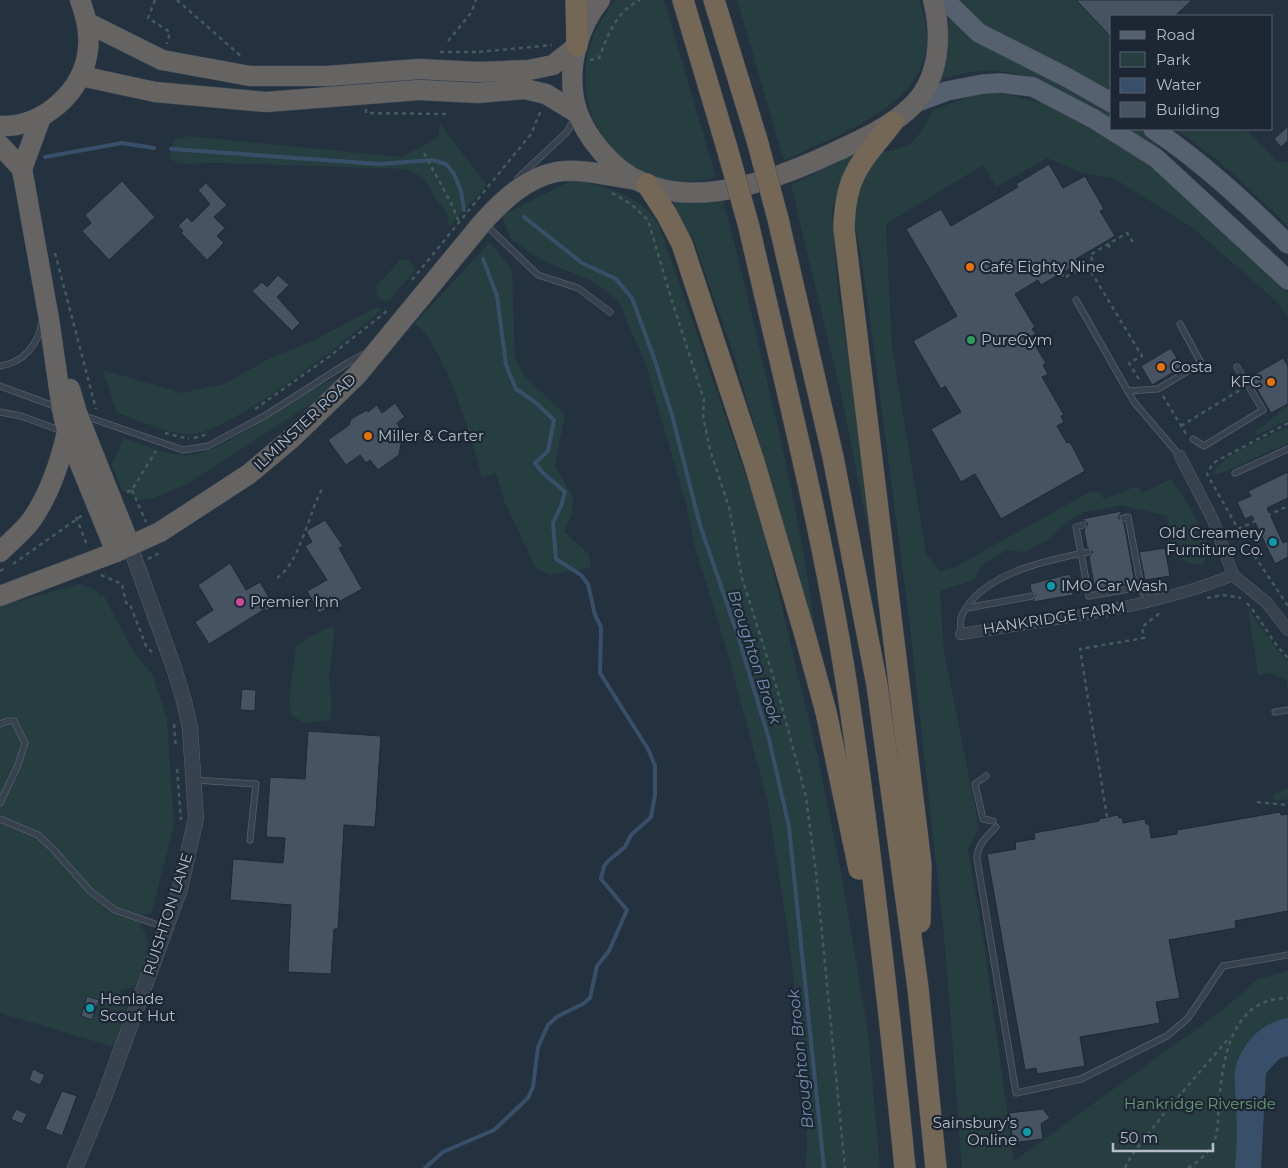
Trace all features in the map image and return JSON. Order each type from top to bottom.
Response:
[{"type":"highway","points":[[0,126],[12,127],[41,117],[66,99],[81,76],[88,50],[88,23],[80,0]]},
{"type":"highway","points":[[576,0],[573,89],[577,113],[593,141],[608,159],[642,182],[664,190],[691,192],[712,193],[744,187],[798,170],[892,122]]},
{"type":"highway","points":[[88,23],[162,60],[250,76],[327,76],[419,69],[478,72],[529,70],[553,65],[575,55],[586,22],[600,0]]},
{"type":"highway","points":[[683,0],[728,148],[749,227],[803,463],[847,686],[887,988],[905,1168]]},
{"type":"highway","points":[[714,0],[757,140],[778,219],[833,457],[857,575],[877,685],[918,988],[936,1168]]},
{"type":"highway","points":[[918,988],[921,865],[844,229],[844,205],[850,182],[866,154],[892,122],[915,103],[927,85],[936,62],[939,32],[933,0]]},
{"type":"highway","points":[[81,76],[155,92],[266,102],[419,90],[478,93],[525,89],[546,94],[577,113]]},
{"type":"highway","points":[[41,117],[22,169],[42,278],[70,411],[104,504],[123,549]]},
{"type":"highway","points":[[0,145],[22,169]]},
{"type":"highway","name":"ILMINSTER ROAD","points":[[0,596],[123,549],[160,532],[249,474],[292,438],[357,375],[483,222],[501,202],[522,186],[557,172],[583,172],[642,182]]},
{"type":"highway","points":[[642,182],[667,215],[682,244],[758,474],[826,712],[854,847],[887,988]]},
{"type":"highway","points":[[0,552],[30,522],[39,506],[61,458],[70,411]]},
{"type":"highway","points":[[67,432],[104,504]]},
{"type":"main road","points":[[945,0],[979,33],[1110,102]]},
{"type":"main road","points":[[915,103],[948,91],[983,84],[1001,83],[1033,87],[1110,129]]},
{"type":"main road","points":[[1111,130],[1156,158],[1288,280]]},
{"type":"main road","points":[[1155,130],[1173,142],[1246,203],[1288,244]]},
{"type":"street","points":[[1180,456],[1213,520],[1233,575],[1267,603],[1288,630]]},
{"type":"street","name":"RUISHTON LANE","points":[[75,1168],[103,1100],[180,889],[196,818],[195,780],[190,728],[184,701],[147,595],[123,549]]},
{"type":"street","name":"HANKRIDGE FARM","points":[[961,634],[1128,607],[1150,599],[1211,584],[1233,575]]},
{"type":"lane","name":"ILMINSTER ROAD","points":[[501,202],[515,181],[567,132],[577,113]]},
{"type":"lane","points":[[483,222],[538,275],[578,288],[610,312]]},
{"type":"lane","points":[[0,366],[20,359],[37,338],[42,318],[42,278]]},
{"type":"lane","points":[[1076,300],[1128,391],[1147,420],[1180,456]]},
{"type":"lane","points":[[1128,391],[1158,389],[1201,363],[1180,324]]},
{"type":"lane","points":[[0,386],[183,450],[208,446],[266,415],[349,362],[378,348]]},
{"type":"lane","points":[[1190,441],[1204,446],[1263,410],[1237,367]]},
{"type":"lane","points":[[0,412],[21,416],[67,432]]},
{"type":"lane","points":[[1235,473],[1288,450]]},
{"type":"lane","points":[[1123,518],[1128,517],[1127,526],[1138,583],[1142,592],[1150,599]]},
{"type":"lane","points":[[1084,525],[1076,527],[1089,596],[1138,583]]},
{"type":"lane","points":[[1078,535],[1085,534]]},
{"type":"lane","points":[[1080,546],[1087,544]]},
{"type":"lane","points":[[961,634],[960,616],[975,597],[1017,572],[1056,558],[1088,552]]},
{"type":"lane","points":[[1083,564],[1090,562]]},
{"type":"lane","points":[[1084,572],[1092,571]]},
{"type":"lane","points":[[1073,588],[1087,586],[1094,582]]},
{"type":"lane","points":[[1087,586],[1095,589]]},
{"type":"lane","points":[[967,608],[1032,596]]},
{"type":"lane","points":[[1275,712],[1288,710]]},
{"type":"lane","points":[[0,724],[8,720],[14,721],[25,743],[18,765],[0,803]]},
{"type":"lane","points":[[986,776],[975,784],[983,819],[995,824],[981,843],[977,851],[977,859],[1016,1093],[1081,1079],[1167,1036],[1188,1018],[1223,966],[1288,955]]},
{"type":"lane","points":[[195,780],[256,784],[250,840]]},
{"type":"lane","points":[[0,820],[38,835],[54,850],[90,891],[115,910],[166,928]]},
{"type":"path","points":[[155,0],[148,18],[170,32],[162,60]]},
{"type":"path","points":[[177,0],[248,63]]},
{"type":"path","points":[[448,41],[471,13],[476,0]]},
{"type":"path","points":[[575,55],[599,58],[612,24],[629,6],[640,0]]},
{"type":"path","points":[[439,52],[478,52]]},
{"type":"path","points":[[407,286],[531,134],[546,94]]},
{"type":"path","points":[[364,103],[366,113],[448,114]]},
{"type":"path","points":[[424,153],[452,203],[459,222]]},
{"type":"path","points":[[608,191],[631,204],[648,220],[704,400],[703,416],[710,450],[729,507],[742,578],[778,692],[806,796],[816,873],[845,1168]]},
{"type":"path","points":[[1061,273],[1064,278],[1093,261],[1090,255],[1126,233],[1132,241],[1135,239]]},
{"type":"path","points":[[1108,244],[1111,250]]},
{"type":"path","points":[[54,246],[99,421]]},
{"type":"path","points":[[1087,264],[1142,356],[1129,363],[1146,390]]},
{"type":"path","points":[[254,410],[330,356],[391,308]]},
{"type":"path","points":[[1181,426],[1248,386]]},
{"type":"path","points":[[1158,389],[1190,441]]},
{"type":"path","points":[[1207,474],[1213,463],[1288,423]]},
{"type":"path","points":[[0,571],[29,554],[76,517],[132,490],[165,432],[188,439],[210,434]]},
{"type":"path","points":[[1201,469],[1207,474],[1266,576],[1288,606]]},
{"type":"path","points":[[277,578],[283,574],[293,558],[323,487]]},
{"type":"path","points":[[1238,529],[1288,506]]},
{"type":"path","points":[[1198,600],[1223,595],[1242,598],[1262,620],[1281,651],[1288,658]]},
{"type":"path","points":[[130,604],[146,646],[159,658]]},
{"type":"path","points":[[1107,817],[1080,649],[1144,638],[1142,627],[1168,608]]},
{"type":"path","points":[[173,718],[176,754]]},
{"type":"path","points":[[177,764],[179,812],[184,832],[191,842]]},
{"type":"path","points":[[1257,802],[1288,805]]},
{"type":"path","points":[[1125,1168],[1131,1156],[1166,1111],[1231,1036],[1240,1021],[1251,1010],[1265,1003],[1288,998]]},
{"type":"path","points":[[1188,1168],[1204,1156],[1213,1143],[1217,1127],[1222,1067],[1231,1036]]},
{"type":"green space","points":[[616,0],[664,0],[716,177],[683,182],[647,172],[621,157],[602,136],[590,111],[585,83],[588,54],[598,26]]},
{"type":"green space","points":[[737,0],[919,0],[927,33],[923,61],[910,85],[890,104],[866,121],[784,161]]},
{"type":"green space","points":[[956,0],[1076,0],[1110,36],[1110,92],[984,27]]},
{"type":"green space","points":[[948,18],[975,40],[1110,108],[1110,120],[1048,85],[1014,73],[978,71],[941,79],[948,50]]},
{"type":"green space","name":"Hankridge Riverside","points":[[994,93],[1015,96],[1060,108],[1148,164],[1213,221],[1288,293],[1288,317],[1275,300],[1193,228],[1115,179],[1083,173],[1047,158],[996,187],[983,165],[886,224],[892,347],[926,554],[940,571],[955,567],[1091,491],[1100,492],[1104,499],[1137,486],[1142,493],[1171,479],[1197,521],[1208,549],[1203,565],[1185,561],[1175,550],[1167,516],[1122,505],[1085,512],[1075,516],[1047,540],[1025,552],[1007,550],[981,566],[974,580],[940,591],[944,651],[979,828],[968,849],[984,943],[1014,1161],[1220,1012],[1258,979],[1288,971],[1288,1056],[1279,1059],[1266,1073],[1261,1168],[962,1168],[945,946],[909,618],[863,267],[853,215],[860,182],[882,152],[903,147],[915,140],[933,110],[974,95]]},
{"type":"green space","points":[[440,124],[487,185],[449,227],[447,215],[423,178],[407,169],[215,163],[180,164],[170,159],[173,140],[188,136],[401,157],[438,138]]},
{"type":"green space","points":[[1125,130],[1144,130],[1162,143],[1156,151]]},
{"type":"green space","points":[[1176,130],[1246,130],[1277,161],[1288,162],[1288,227],[1234,175]]},
{"type":"green space","points":[[856,153],[848,165],[832,209],[838,291],[854,391],[875,565],[841,394],[791,185]]},
{"type":"green space","points":[[575,179],[611,190],[633,200],[643,206],[659,225],[760,516],[818,758],[843,883],[868,1032],[880,1168],[806,1168],[808,1099],[787,926],[767,799],[727,651],[694,544],[686,504],[646,366],[619,302],[594,282],[539,259],[511,239],[502,215]]},
{"type":"green space","points":[[671,201],[699,204],[723,201],[748,297],[784,454],[802,545],[816,637],[734,356],[692,235],[689,234]]},
{"type":"green space","points":[[490,242],[512,270],[515,359],[526,377],[565,415],[555,465],[573,498],[572,514],[564,532],[589,554],[591,568],[550,575],[536,568],[505,503],[496,473],[482,478],[465,419],[446,370],[424,333],[414,324]]},
{"type":"green space","points":[[401,259],[408,260],[415,269],[390,300],[383,301],[377,297],[376,287]]},
{"type":"green space","points":[[377,307],[382,309],[319,361],[262,401],[211,429],[193,434],[174,433],[117,413],[103,370],[182,393],[224,384],[272,357],[312,341]]},
{"type":"green space","points":[[341,377],[311,404],[187,484],[154,498],[141,500],[122,490],[112,466],[123,438],[173,454],[189,455],[201,453],[232,439],[313,389]]},
{"type":"green space","points":[[1288,405],[1288,420],[1259,434],[1253,434]]},
{"type":"green space","points":[[1288,427],[1288,443],[1224,472],[1215,475],[1212,473],[1226,459]]},
{"type":"green space","points":[[80,584],[94,589],[100,596],[104,596],[133,651],[152,674],[167,719],[174,825],[151,914],[144,914],[140,925],[145,933],[148,949],[144,964],[134,988],[122,989],[118,996],[127,1008],[114,1047],[0,1013],[0,606]]},
{"type":"green space","points":[[1248,608],[1277,650],[1288,662],[1288,691],[1286,680],[1271,673],[1258,675]]},
{"type":"green space","points":[[332,626],[335,629],[329,679],[332,704],[330,720],[304,723],[291,715],[289,702],[296,647],[309,637]]},
{"type":"green space","points":[[1288,788],[1288,799],[1274,801],[1273,794]]},
{"type":"water","points":[[1288,1018],[1288,1056],[1279,1059],[1266,1073],[1261,1168],[1235,1168],[1237,1130],[1236,1065],[1246,1045],[1257,1032],[1272,1023]]},
{"type":"building","points":[[1076,0],[1192,0],[1176,15],[1110,15],[1110,36]]},
{"type":"building","points":[[1288,126],[1288,141],[1281,147],[1274,139]]},
{"type":"building","points":[[1049,164],[1063,188],[1085,176],[1104,209],[1100,211],[1115,236],[1076,259],[1079,263],[1041,285],[1038,280],[1015,294],[1035,327],[1032,329],[1036,334],[1030,337],[1046,363],[1043,365],[1048,374],[1042,377],[1064,415],[1061,416],[1064,422],[1057,426],[1067,443],[1070,442],[1085,471],[1001,519],[975,474],[961,482],[931,429],[961,412],[945,386],[941,389],[913,341],[957,316],[906,229],[941,209],[951,226],[1018,187],[1016,184]]},
{"type":"building","points":[[122,181],[155,217],[109,260],[82,231],[91,223],[85,215]]},
{"type":"building","points":[[206,183],[227,205],[214,217],[225,228],[217,236],[224,243],[207,260],[181,233],[183,231],[178,226],[187,217],[192,222],[210,204],[198,190]]},
{"type":"building","points":[[278,275],[289,285],[277,297],[300,323],[292,331],[252,291],[262,282],[267,287]]},
{"type":"building","name":"Costa","points":[[1171,348],[1182,367],[1152,385],[1141,366]]},
{"type":"building","name":"KFC","points":[[1283,358],[1288,366],[1288,404],[1271,413],[1250,377]]},
{"type":"building","name":"Miller & Carter","points":[[395,403],[405,417],[397,423],[403,433],[399,455],[378,470],[370,460],[366,463],[360,455],[346,465],[328,440],[349,425],[351,419],[367,410],[368,412],[377,405],[382,413]]},
{"type":"building","points":[[1288,472],[1288,498],[1267,508],[1283,543],[1288,541],[1288,557],[1275,564],[1252,516],[1245,519],[1237,502],[1251,496],[1248,491]]},
{"type":"building","points":[[1122,511],[1118,518],[1124,523],[1135,583],[1095,590],[1089,557],[1093,552],[1087,547],[1084,530],[1088,524],[1082,519]]},
{"type":"building","points":[[325,520],[343,546],[339,548],[362,589],[319,613],[307,591],[327,580],[305,546],[312,542],[306,531]]},
{"type":"building","points":[[1165,548],[1170,576],[1145,580],[1139,552]]},
{"type":"building","name":"Premier Inn","points":[[230,563],[246,590],[260,582],[274,606],[266,611],[265,609],[209,644],[195,622],[213,610],[198,585]]},
{"type":"building","name":"IMO Car Wash","points":[[1070,574],[1072,583],[1068,589],[1074,595],[1033,602],[1036,595],[1031,591],[1030,584]]},
{"type":"building","points":[[242,689],[256,690],[255,711],[240,710]]},
{"type":"building","points":[[308,731],[381,736],[375,827],[344,825],[338,929],[334,929],[331,974],[288,972],[291,905],[230,900],[233,859],[283,863],[285,838],[266,837],[270,777],[305,779]]},
{"type":"building","points":[[1280,812],[1281,815],[1288,814],[1288,911],[1235,921],[1236,928],[1169,940],[1180,998],[1156,1002],[1160,1023],[1080,1037],[1085,1066],[1037,1074],[1036,1068],[1025,1070],[987,854],[1016,849],[1015,842],[1035,839],[1034,833],[1099,821],[1099,819],[1118,815],[1119,818],[1122,817],[1123,823],[1145,819],[1146,824],[1149,824],[1151,838],[1177,834],[1177,830]]},
{"type":"building","name":"Henlade Scout Hut","points":[[87,996],[99,1000],[92,1020],[81,1016]]},
{"type":"building","points":[[33,1069],[45,1075],[40,1085],[29,1080]]},
{"type":"building","points":[[62,1091],[77,1096],[62,1136],[45,1129]]},
{"type":"building","points":[[16,1109],[27,1114],[22,1124],[11,1119]]},
{"type":"building","name":"Sainsbury's Online","points":[[1043,1109],[1050,1118],[1041,1124],[1043,1139],[1013,1143],[1009,1113]]},
{"type":"waterway","points":[[45,157],[122,143],[154,148]]},
{"type":"waterway","points":[[171,149],[380,164],[432,160],[446,164],[454,174],[461,191],[464,210]]},
{"type":"waterway","name":"Broughton Brook","points":[[524,217],[582,263],[616,279],[632,298],[672,415],[700,525],[737,633],[769,739],[789,827],[824,1168]]},
{"type":"waterway","points":[[425,1168],[443,1152],[494,1130],[528,1098],[533,1087],[538,1047],[548,1025],[558,1016],[583,1004],[590,998],[597,966],[609,951],[627,910],[601,879],[604,866],[625,847],[631,835],[651,817],[655,795],[655,766],[648,749],[600,673],[601,627],[595,615],[588,584],[581,575],[556,559],[553,523],[565,492],[543,473],[535,463],[548,451],[554,420],[535,402],[516,389],[506,365],[497,296],[483,259]]},
{"type":"place","name":"Café Eighty Nine","points":[[970,267]]},
{"type":"place","name":"PureGym","points":[[971,340]]},
{"type":"place","name":"Costa","points":[[1161,367]]},
{"type":"place","name":"KFC","points":[[1271,382]]},
{"type":"place","name":"Miller & Carter","points":[[368,436]]},
{"type":"place","name":"Old Creamery Furniture Co.","points":[[1273,542]]},
{"type":"place","name":"IMO Car Wash","points":[[1051,586]]},
{"type":"place","name":"Premier Inn","points":[[240,602]]},
{"type":"place","name":"Henlade Scout Hut","points":[[90,1008]]},
{"type":"place","name":"Sainsbury's Online","points":[[1027,1132]]}]
